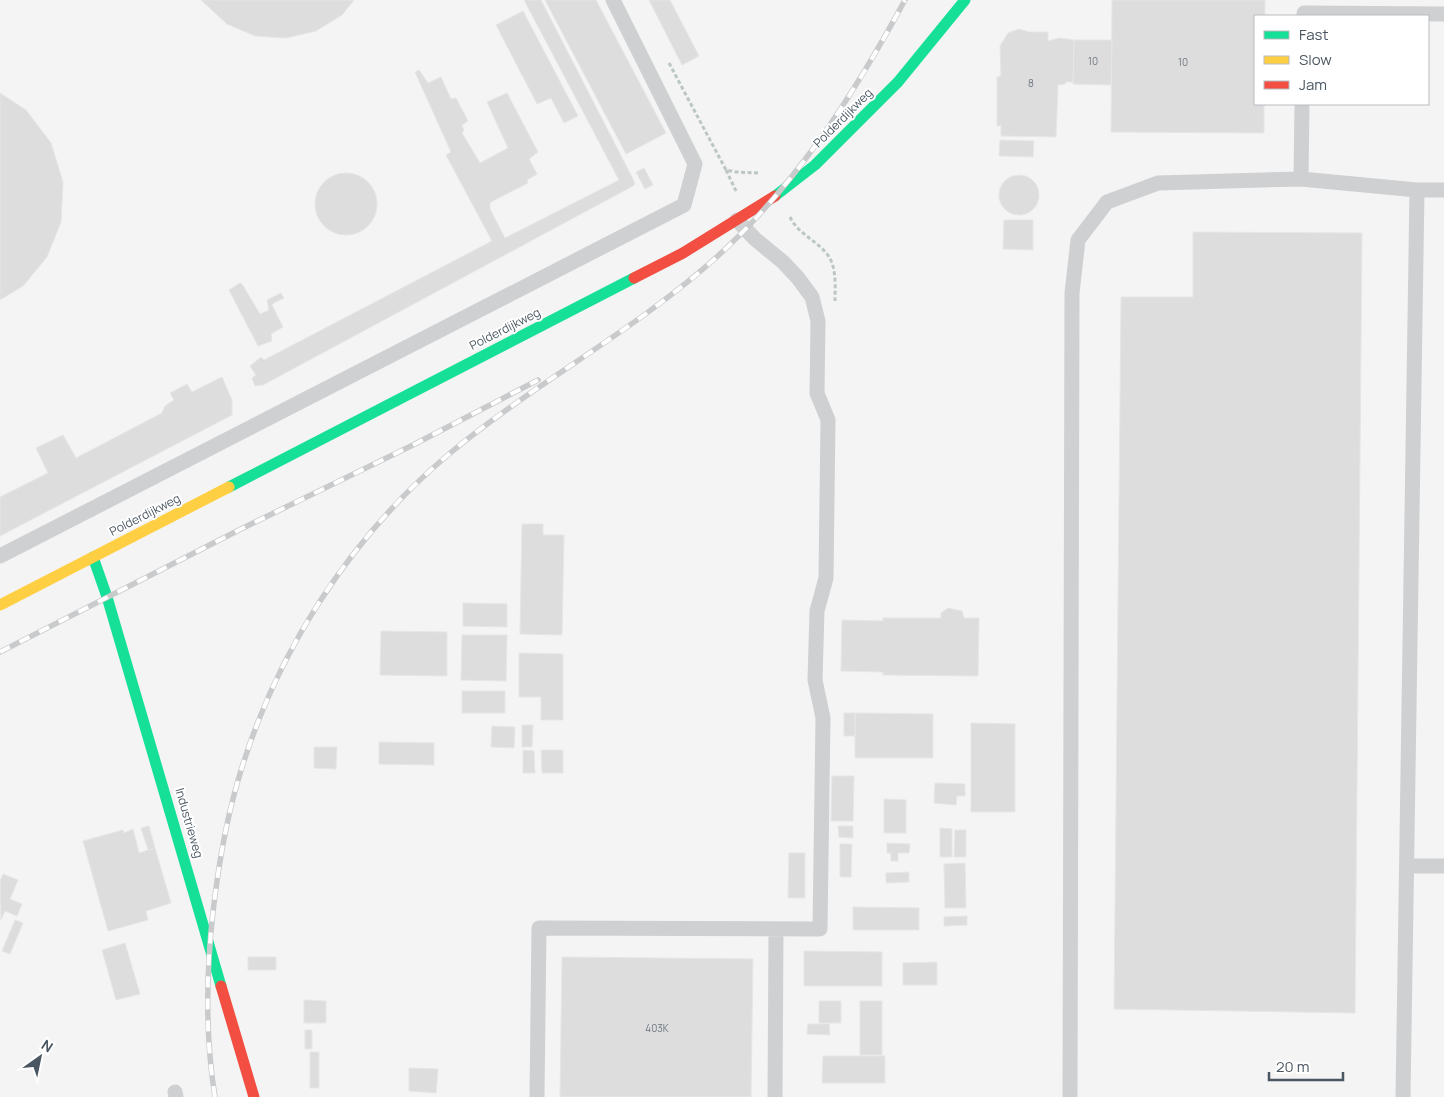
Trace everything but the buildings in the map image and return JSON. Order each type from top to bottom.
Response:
[{"type":"street","name":"Polderdijkweg","points":[[0,605],[675,257],[737,220],[785,189],[815,165],[898,82],[965,0]]},
{"type":"street","name":"Industrieweg","points":[[93,557],[110,606],[254,1097]]},
{"type":"lane","points":[[0,556],[684,205],[695,164],[613,0]]},
{"type":"lane","points":[[1304,10],[1444,14]]},
{"type":"lane","points":[[1301,179],[1302,105]]},
{"type":"lane","points":[[1070,1097],[1072,293],[1078,240],[1107,202],[1158,183],[1301,179],[1417,190],[1444,190]]},
{"type":"lane","points":[[1403,1097],[1417,190]]},
{"type":"lane","points":[[537,1097],[540,928],[820,930],[823,718],[815,680],[817,611],[826,578],[828,420],[817,393],[818,321],[812,297],[798,278],[737,220]]},
{"type":"lane","points":[[1407,866],[1444,866]]},
{"type":"lane","points":[[775,1097],[776,930]]},
{"type":"path","points":[[666,56],[739,196]]},
{"type":"path","points":[[726,170],[762,174]]},
{"type":"railway","points":[[215,1097],[209,1051],[208,981],[213,912],[225,832],[237,784],[252,737],[271,691],[293,646],[319,603],[347,562],[378,524],[412,487],[449,454],[516,403],[655,307],[720,254],[749,226],[775,197],[823,135],[866,69],[905,0]]},
{"type":"railway","points":[[0,652],[241,529],[415,444],[538,380]]},
{"type":"traffic: fast","points":[[775,196],[815,165],[898,82],[965,0]]},
{"type":"traffic: fast","points":[[229,487],[634,278]]},
{"type":"traffic: fast","points":[[93,557],[107,597],[221,986]]},
{"type":"traffic: slow","points":[[0,605],[229,487]]},
{"type":"traffic: jam","points":[[634,278],[683,253],[775,196]]},
{"type":"traffic: jam","points":[[221,986],[254,1097]]}]
